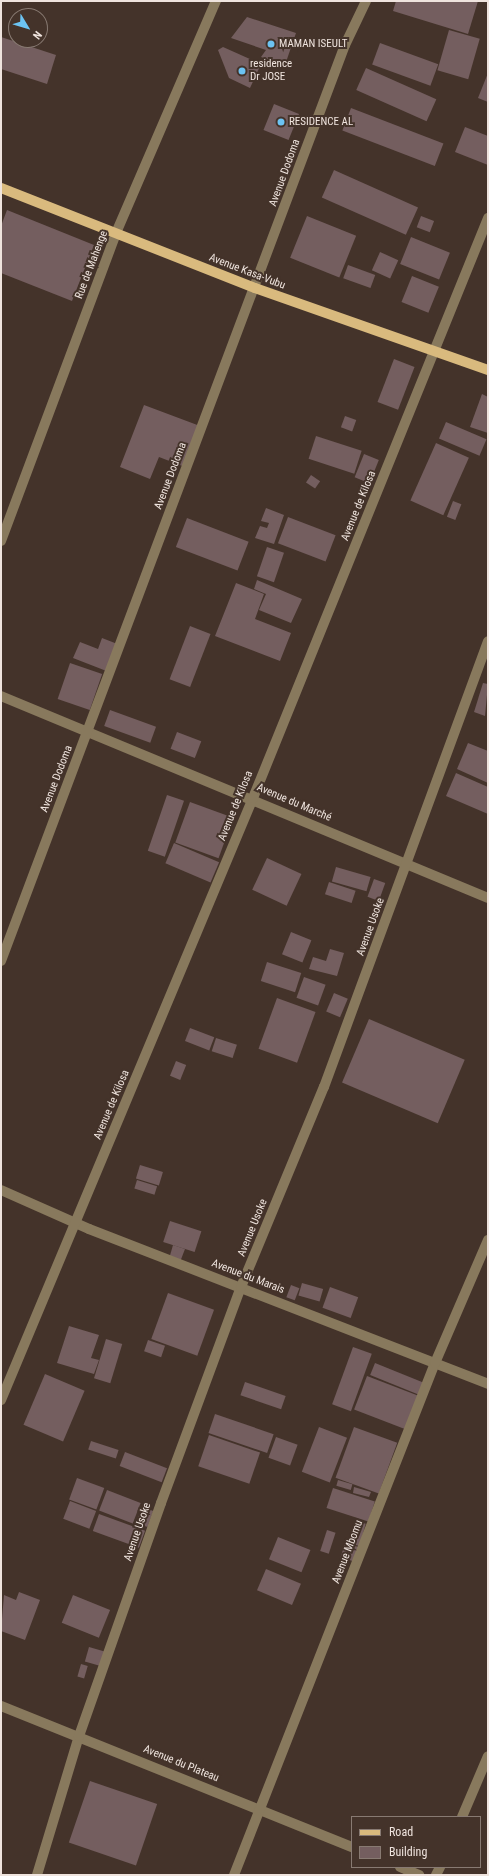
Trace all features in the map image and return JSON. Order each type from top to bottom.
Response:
[{"type":"main road","name":"Avenue Kasa-Vubu","points":[[1,188],[255,288],[435,350],[488,370]]},
{"type":"street","name":"Rue de Mahenge","points":[[1,541],[116,233],[216,1]]},
{"type":"street","name":"Avenue Dodoma","points":[[1,961],[345,45],[366,1]]},
{"type":"street","name":"Avenue de Kilosa","points":[[1,1400],[253,798],[488,218]]},
{"type":"street","name":"Avenue Usoke","points":[[38,1875],[79,1736],[242,1287],[324,1087],[488,641]]},
{"type":"street","name":"Avenue du Marché","points":[[1,696],[253,798],[488,898]]},
{"type":"street","name":"Avenue du Marais","points":[[1,1190],[76,1223],[488,1384]]},
{"type":"street","name":"Avenue Mbomu","points":[[234,1875],[435,1363],[488,1240]]},
{"type":"street","name":"Avenue du Plateau","points":[[1,1706],[260,1808],[351,1847]]},
{"type":"street","points":[[462,1816],[488,1756]]},
{"type":"street","points":[[402,1868],[419,1875]]},
{"type":"building","points":[[396,1],[478,1],[468,34],[393,11]]},
{"type":"building","name":"MAMAN ISEULT","points":[[247,17],[296,33],[285,65],[261,57],[266,50],[231,38]]},
{"type":"building","points":[[449,30],[480,39],[468,79],[437,70]]},
{"type":"building","points":[[1,37],[8,39],[8,48],[35,48],[56,55],[47,84],[1,69]]},
{"type":"building","points":[[380,43],[438,64],[430,86],[372,65]]},
{"type":"building","name":"residence Dr JOSE","points":[[223,47],[261,64],[250,88],[229,78],[218,50]]},
{"type":"building","points":[[366,68],[436,99],[427,121],[356,90]]},
{"type":"building","points":[[488,73],[488,102],[478,98]]},
{"type":"building","name":"RESIDENCE AL","points":[[274,104],[299,114],[289,140],[264,130]]},
{"type":"building","points":[[351,108],[443,143],[435,166],[342,130]]},
{"type":"building","points":[[465,127],[488,136],[488,165],[455,152]]},
{"type":"building","points":[[334,170],[418,207],[406,235],[322,197]]},
{"type":"building","points":[[7,210],[94,245],[72,301],[1,273],[1,226]]},
{"type":"building","points":[[307,216],[356,236],[339,278],[290,258]]},
{"type":"building","points":[[421,216],[434,221],[430,232],[417,227]]},
{"type":"building","points":[[411,237],[450,253],[439,280],[400,264]]},
{"type":"building","points":[[380,252],[398,260],[390,278],[372,270]]},
{"type":"building","points":[[348,265],[375,275],[370,288],[343,278]]},
{"type":"building","points":[[412,276],[439,287],[428,313],[402,302]]},
{"type":"building","points":[[394,359],[415,367],[398,410],[378,402]]},
{"type":"building","points":[[482,394],[488,397],[488,433],[470,427]]},
{"type":"building","points":[[144,405],[200,426],[185,467],[159,457],[150,479],[120,467]]},
{"type":"building","points":[[345,416],[356,420],[352,431],[341,427]]},
{"type":"building","points":[[446,422],[487,439],[479,456],[439,439]]},
{"type":"building","points":[[316,436],[362,451],[354,474],[309,459]]},
{"type":"building","points":[[436,443],[469,458],[443,515],[410,501]]},
{"type":"building","points":[[364,454],[379,460],[369,483],[355,477]]},
{"type":"building","points":[[311,475],[320,481],[315,489],[306,482]]},
{"type":"building","points":[[362,486],[370,490],[364,499],[357,494]]},
{"type":"building","points":[[453,501],[461,504],[455,520],[447,517]]},
{"type":"building","points":[[266,508],[284,515],[274,544],[255,538],[260,526],[267,528],[269,523],[261,521]]},
{"type":"building","points":[[288,517],[336,535],[326,561],[278,543]]},
{"type":"building","points":[[187,518],[249,542],[238,571],[176,547]]},
{"type":"building","points":[[267,547],[284,553],[274,582],[257,576]]},
{"type":"building","points":[[257,580],[302,599],[291,623],[259,610],[266,594],[254,589]]},
{"type":"building","points":[[236,583],[264,594],[255,619],[291,633],[280,661],[215,636]]},
{"type":"building","points":[[190,626],[211,634],[190,687],[170,679]]},
{"type":"building","points":[[102,638],[120,645],[109,672],[73,658],[80,642],[98,649]]},
{"type":"building","points":[[70,663],[102,674],[90,710],[58,699]]},
{"type":"building","points":[[483,683],[488,684],[485,716],[474,712]]},
{"type":"building","points":[[110,710],[156,727],[150,743],[104,726]]},
{"type":"building","points":[[177,732],[201,741],[195,758],[171,749]]},
{"type":"building","points":[[468,743],[488,751],[488,783],[457,769]]},
{"type":"building","points":[[456,773],[488,787],[488,814],[446,796]]},
{"type":"building","points":[[167,795],[184,801],[165,857],[148,851]]},
{"type":"building","points":[[190,802],[233,818],[219,858],[175,842]]},
{"type":"building","points":[[174,843],[219,862],[211,882],[165,863]]},
{"type":"building","points":[[267,858],[301,874],[287,906],[252,890]]},
{"type":"building","points":[[336,867],[371,877],[366,891],[332,881]]},
{"type":"building","points":[[374,879],[385,883],[379,901],[368,897]]},
{"type":"building","points":[[329,882],[356,891],[352,903],[325,894]]},
{"type":"building","points":[[291,932],[311,940],[302,962],[282,954]]},
{"type":"building","points":[[330,949],[344,953],[337,976],[309,969],[313,957],[326,961]]},
{"type":"building","points":[[267,962],[301,973],[295,992],[261,981]]},
{"type":"building","points":[[304,977],[326,985],[318,1006],[296,998]]},
{"type":"building","points":[[334,993],[348,999],[340,1017],[326,1011]]},
{"type":"building","points":[[277,998],[316,1012],[297,1063],[259,1049]]},
{"type":"building","points":[[369,1019],[465,1060],[438,1123],[342,1083]]},
{"type":"building","points":[[190,1028],[214,1037],[209,1050],[185,1041]]},
{"type":"building","points":[[216,1038],[237,1045],[233,1058],[212,1051]]},
{"type":"building","points":[[176,1061],[186,1065],[180,1080],[170,1076]]},
{"type":"building","points":[[140,1165],[163,1172],[159,1185],[136,1178]]},
{"type":"building","points":[[137,1180],[157,1186],[154,1195],[134,1189]]},
{"type":"building","points":[[170,1221],[201,1231],[195,1252],[163,1242]]},
{"type":"building","points":[[173,1245],[185,1249],[180,1262],[169,1259]]},
{"type":"building","points":[[302,1283],[323,1289],[320,1302],[298,1295]]},
{"type":"building","points":[[291,1285],[299,1288],[295,1300],[286,1297]]},
{"type":"building","points":[[330,1287],[358,1297],[351,1318],[322,1308]]},
{"type":"building","points":[[168,1293],[214,1310],[197,1356],[151,1339]]},
{"type":"building","points":[[69,1326],[99,1335],[91,1358],[99,1360],[94,1374],[57,1363]]},
{"type":"building","points":[[106,1339],[122,1344],[110,1383],[94,1378]]},
{"type":"building","points":[[148,1340],[165,1346],[161,1357],[144,1351]]},
{"type":"building","points":[[353,1347],[372,1354],[351,1411],[332,1404]]},
{"type":"building","points":[[375,1363],[423,1382],[418,1395],[370,1375]]},
{"type":"building","points":[[45,1374],[85,1391],[63,1441],[24,1425]]},
{"type":"building","points":[[367,1376],[418,1396],[405,1429],[354,1410]]},
{"type":"building","points":[[245,1382],[286,1396],[281,1409],[240,1395]]},
{"type":"building","points":[[215,1414],[274,1434],[267,1453],[208,1433]]},
{"type":"building","points":[[319,1427],[347,1438],[330,1483],[302,1472]]},
{"type":"building","points":[[354,1427],[397,1443],[379,1493],[336,1478]]},
{"type":"building","points":[[209,1435],[260,1453],[249,1484],[198,1466]]},
{"type":"building","points":[[276,1437],[298,1445],[290,1466],[268,1458]]},
{"type":"building","points":[[91,1441],[119,1450],[116,1459],[88,1450]]},
{"type":"building","points":[[125,1452],[167,1468],[162,1482],[120,1466]]},
{"type":"building","points":[[77,1478],[104,1488],[96,1510],[69,1500]]},
{"type":"building","points":[[338,1480],[352,1484],[351,1490],[336,1486]]},
{"type":"building","points":[[354,1487],[371,1492],[369,1497],[353,1493]]},
{"type":"building","points":[[333,1488],[375,1502],[368,1522],[327,1508]]},
{"type":"building","points":[[107,1490],[141,1503],[133,1523],[99,1511]]},
{"type":"building","points":[[70,1501],[96,1511],[89,1529],[63,1519]]},
{"type":"building","points":[[142,1507],[153,1511],[147,1527],[136,1523]]},
{"type":"building","points":[[99,1514],[145,1531],[139,1548],[93,1531]]},
{"type":"building","points":[[355,1521],[366,1524],[360,1546],[349,1543]]},
{"type":"building","points":[[327,1530],[336,1533],[329,1554],[320,1551]]},
{"type":"building","points":[[278,1537],[310,1550],[301,1572],[269,1559]]},
{"type":"building","points":[[345,1543],[358,1547],[354,1561],[341,1557]]},
{"type":"building","points":[[266,1569],[301,1584],[292,1605],[257,1590]]},
{"type":"building","points":[[19,1592],[40,1600],[25,1640],[1,1631],[4,1595],[16,1600]]},
{"type":"building","points":[[73,1595],[110,1610],[99,1638],[62,1623]]},
{"type":"building","points":[[89,1647],[106,1652],[102,1666],[85,1661]]},
{"type":"building","points":[[81,1664],[88,1666],[84,1678],[77,1676]]},
{"type":"building","points":[[90,1781],[157,1804],[136,1866],[69,1842]]},
{"type":"place","name":"MAMAN ISEULT","points":[[271,44]]},
{"type":"place","name":"residence Dr JOSE","points":[[242,71]]},
{"type":"place","name":"RESIDENCE AL","points":[[281,122]]}]
